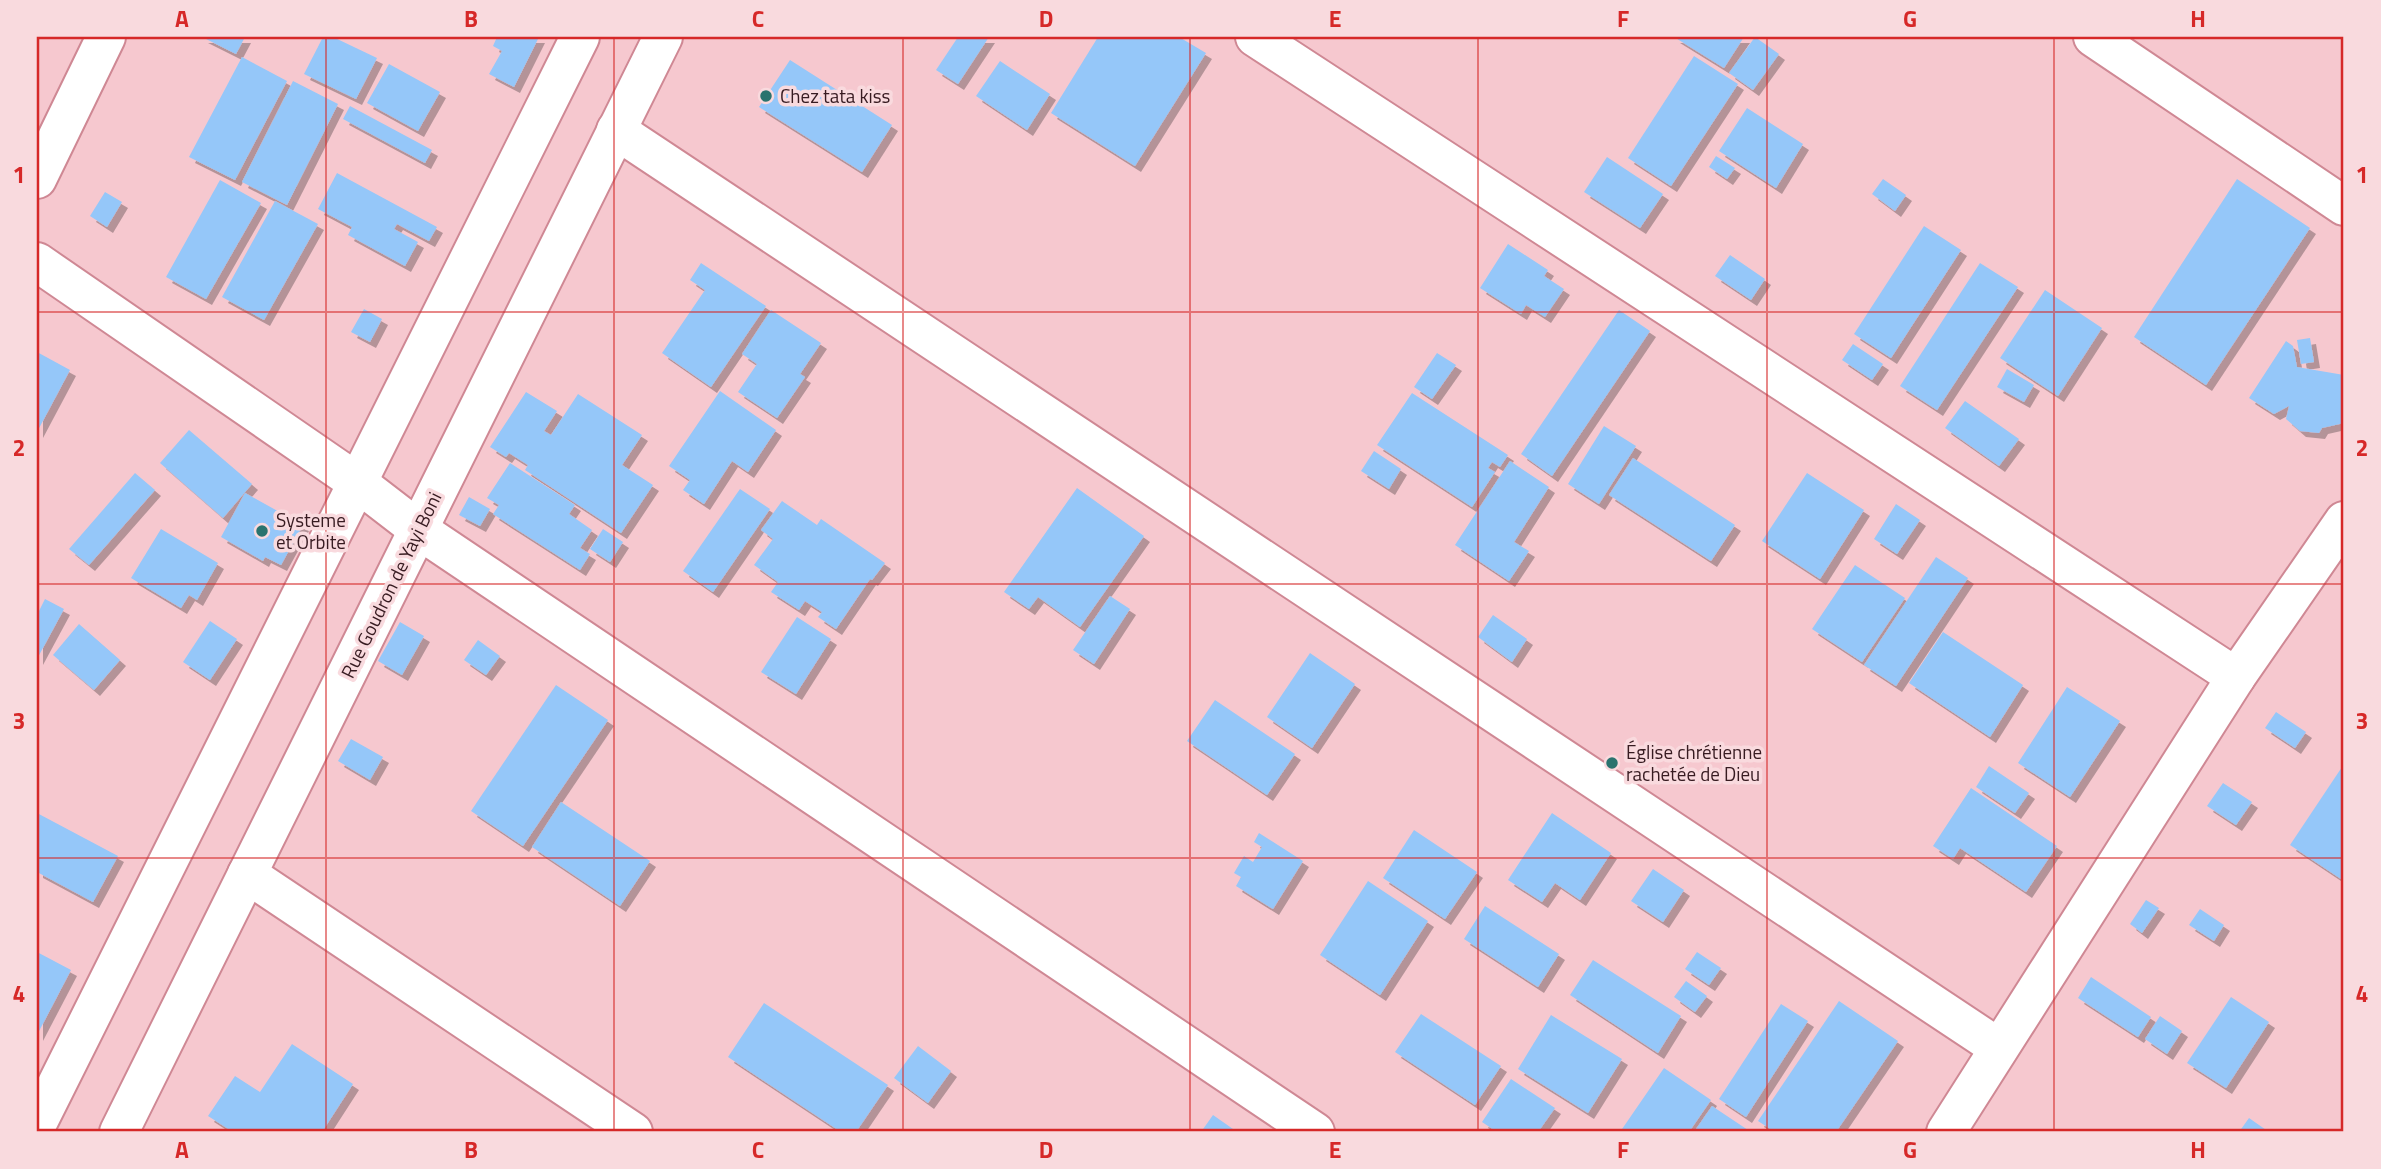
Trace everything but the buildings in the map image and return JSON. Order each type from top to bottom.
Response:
[{"type":"street","points":[[37,179],[106,37]]},
{"type":"street","points":[[37,1124],[580,37]]},
{"type":"street","name":"Rue Goudron de Yayi Boni","points":[[120,1132],[663,37]]},
{"type":"street","points":[[1255,37],[2236,677]]},
{"type":"street","points":[[2093,37],[2344,206]]},
{"type":"street","points":[[616,130],[1999,1048]]},
{"type":"street","points":[[37,262],[358,483],[419,530],[1315,1132]]},
{"type":"street","points":[[1947,1132],[2236,677],[2344,521]]},
{"type":"street","points":[[247,874],[633,1132]]},
{"type":"place","name":"Chez tata kiss","points":[[766,96]]},
{"type":"place","name":"Systeme et Orbite","points":[[262,531]]},
{"type":"place","name":"Église chrétienne rachetée de Dieu","points":[[1612,763]]}]
